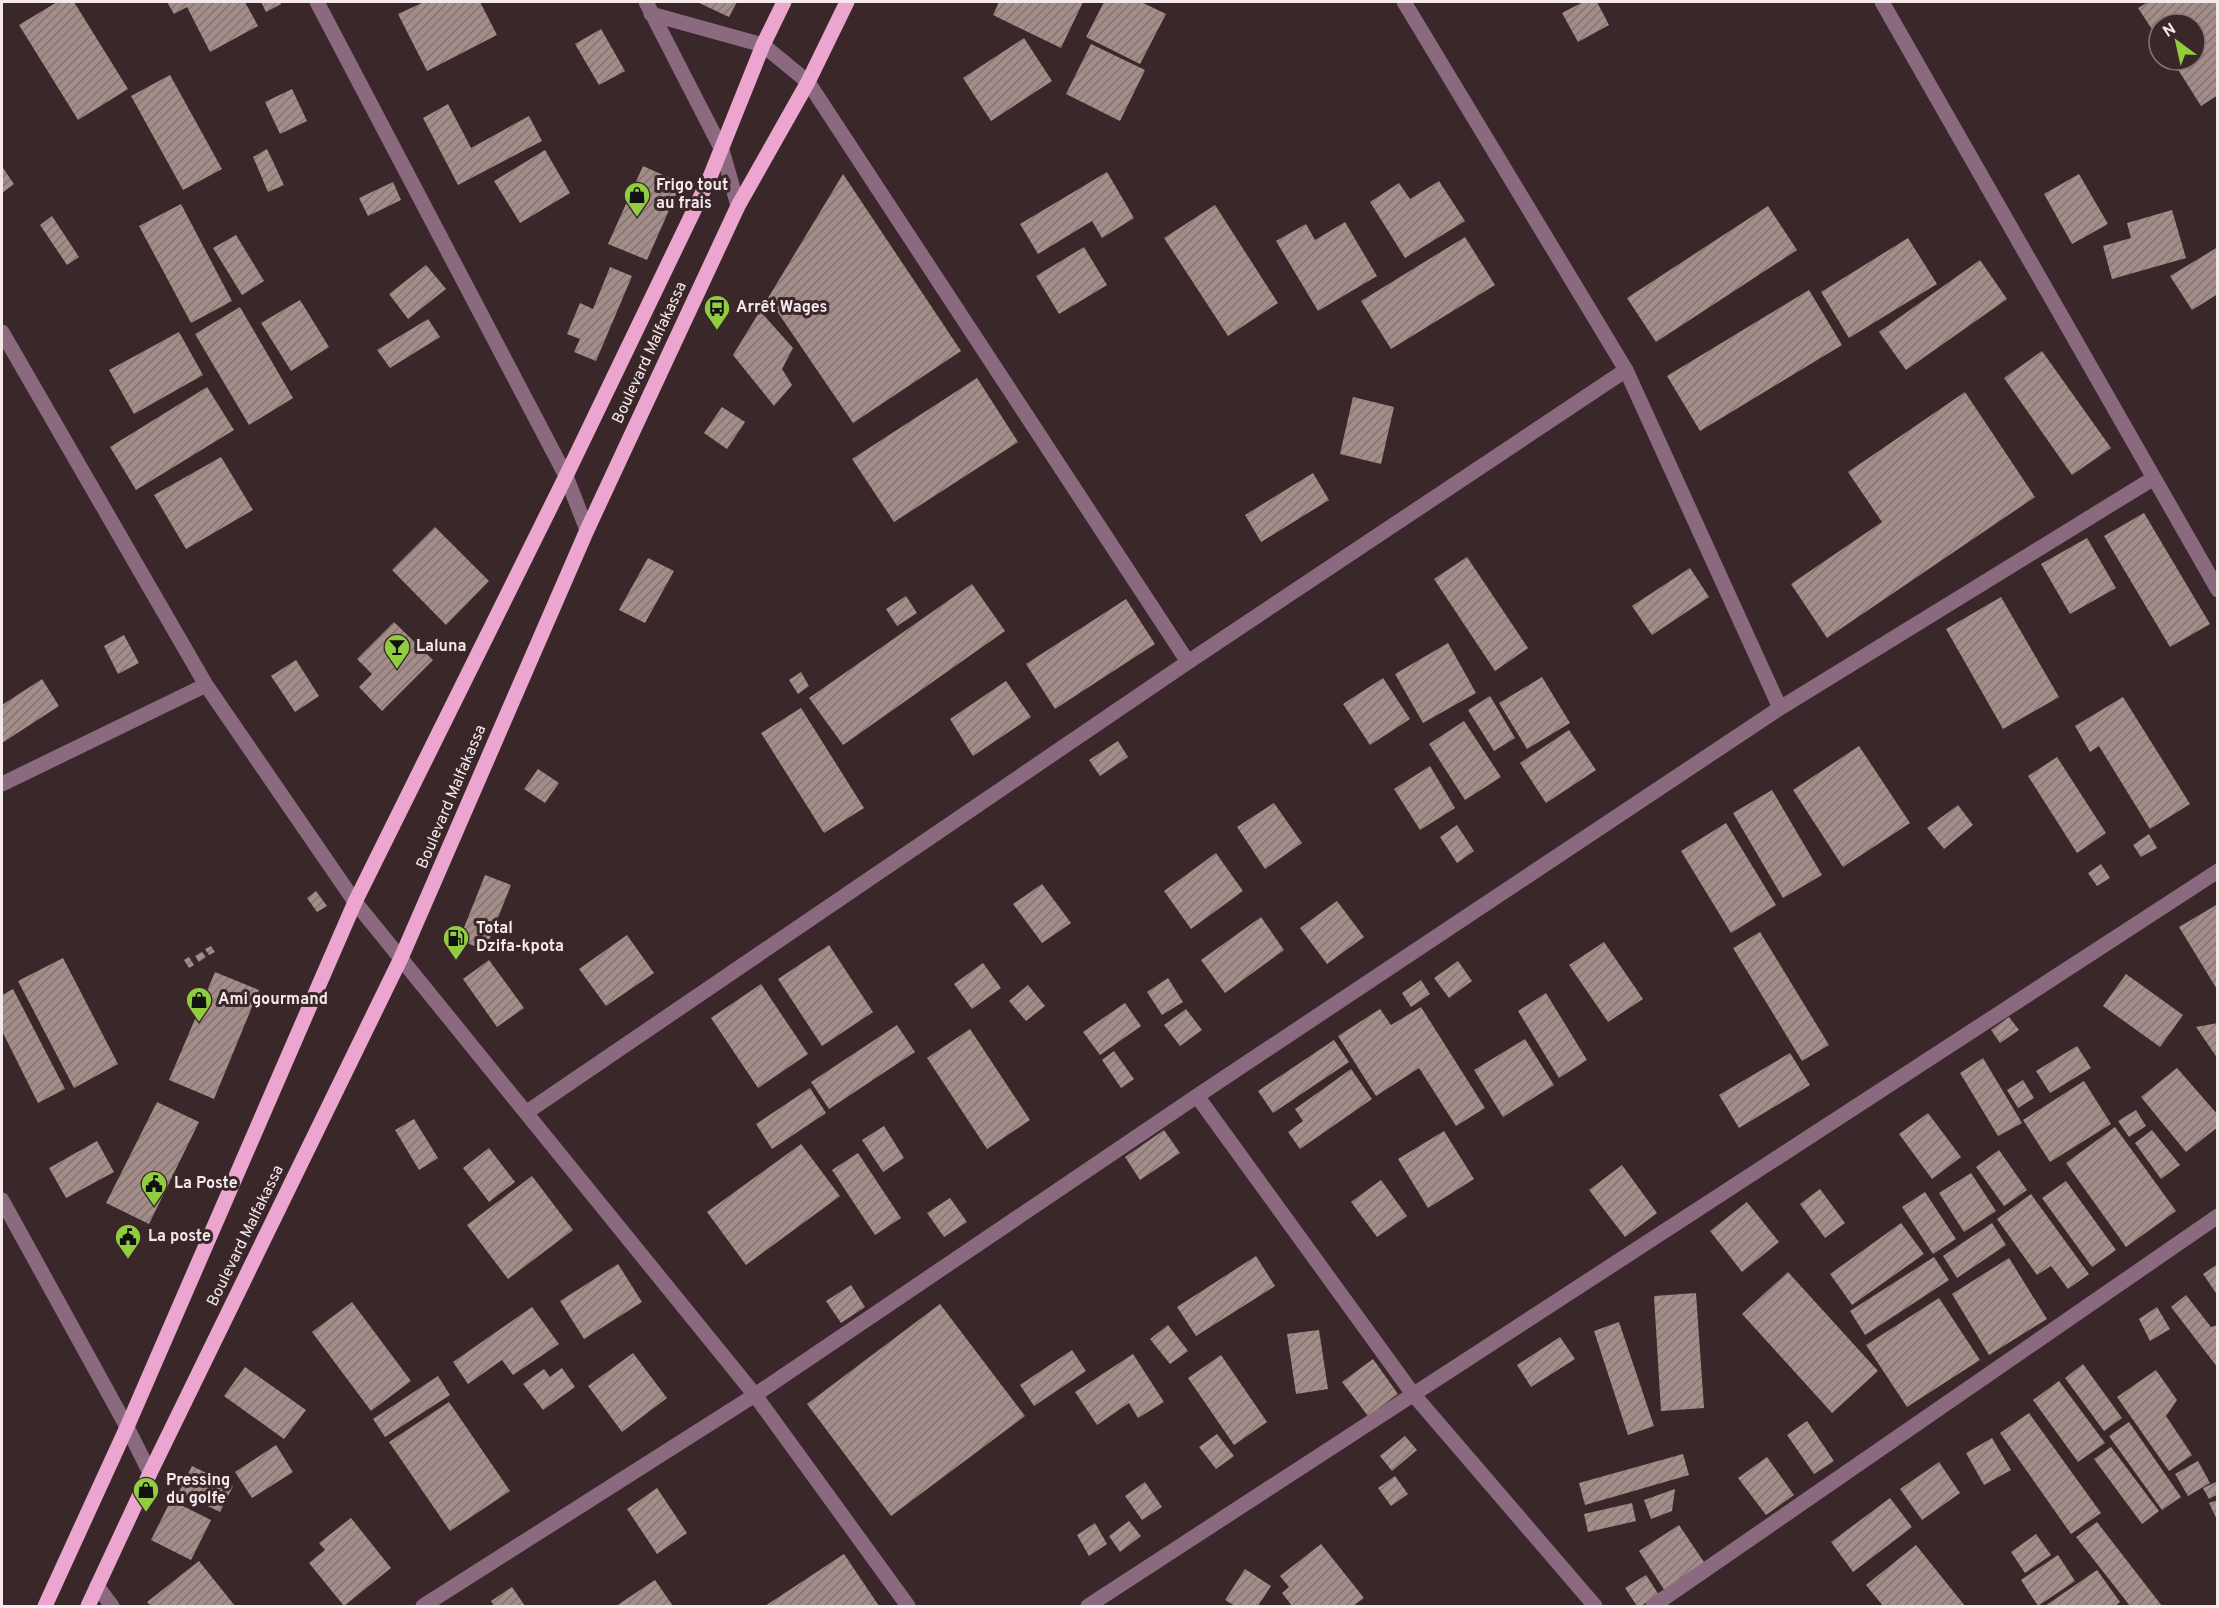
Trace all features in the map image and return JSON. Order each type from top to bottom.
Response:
[{"type":"main road","name":"Boulevard Malfakassa","points":[[45,1606],[127,1427],[355,902],[567,476],[722,150],[763,45],[784,2]]},
{"type":"main road","name":"Boulevard Malfakassa","points":[[88,1606],[150,1473],[401,958],[587,530],[738,206],[808,82],[847,2]]},
{"type":"street","points":[[317,2],[567,476],[587,530]]},
{"type":"street","points":[[1404,2],[1626,370],[1780,708]]},
{"type":"street","points":[[1882,2],[2217,590]]},
{"type":"street","points":[[648,8],[763,45],[808,82],[1188,662]]},
{"type":"street","points":[[648,8],[722,150],[738,206]]},
{"type":"street","points":[[2,332],[206,685],[355,902],[755,1395],[908,1606]]},
{"type":"street","points":[[527,1112],[1188,662],[1626,370]]},
{"type":"street","points":[[423,1606],[755,1395],[1197,1096],[1780,708],[2154,478]]},
{"type":"street","points":[[2,783],[206,685]]},
{"type":"street","points":[[1088,1606],[2217,871]]},
{"type":"street","points":[[1197,1096],[1413,1394],[1594,1606]]},
{"type":"street","points":[[2,1200],[150,1473]]},
{"type":"street","points":[[1653,1606],[2217,1216]]},
{"type":"street","points":[[97,1586],[112,1606]]},
{"type":"building","points":[[57,2],[74,2],[128,89],[78,120],[19,25]]},
{"type":"building","points":[[167,2],[245,2],[258,26],[210,52],[187,7],[174,14]]},
{"type":"building","points":[[261,2],[280,2],[281,4],[266,12]]},
{"type":"building","points":[[424,2],[480,2],[497,35],[427,71],[398,14]]},
{"type":"building","points":[[697,2],[737,2],[729,17]]},
{"type":"building","points":[[999,2],[1083,2],[1061,48],[993,15]]},
{"type":"building","points":[[1104,2],[1141,2],[1166,14],[1140,64],[1086,37]]},
{"type":"building","points":[[1583,2],[1597,2],[1609,25],[1578,42],[1562,13]]},
{"type":"building","points":[[2148,2],[2218,2],[2218,95],[2201,106],[2180,72],[2207,72],[2207,12],[2147,12],[2147,22],[2138,8]]},
{"type":"building","points":[[601,29],[625,71],[599,85],[575,44]]},
{"type":"building","points":[[1024,38],[1052,81],[991,121],[963,78]]},
{"type":"building","points":[[1091,44],[1145,70],[1120,121],[1066,94]]},
{"type":"building","points":[[170,75],[222,169],[183,190],[131,96]]},
{"type":"building","points":[[292,89],[307,121],[280,134],[265,102]]},
{"type":"building","points":[[448,104],[471,148],[529,116],[542,141],[458,185],[423,118]]},
{"type":"building","points":[[267,149],[284,185],[268,192],[253,157]]},
{"type":"building","points":[[545,150],[570,193],[520,223],[494,181]]},
{"type":"building","points":[[643,166],[681,183],[647,260],[608,244]]},
{"type":"building","points":[[2,169],[14,184],[2,193]]},
{"type":"building","points":[[1107,172],[1134,218],[1102,238],[1092,221],[1038,254],[1020,224]]},
{"type":"building","points":[[843,174],[961,351],[853,423],[768,298]]},
{"type":"building","points":[[2079,174],[2108,224],[2072,244],[2044,194]]},
{"type":"building","points":[[1439,181],[1465,221],[1405,258],[1370,202],[1399,183],[1410,199]]},
{"type":"building","points":[[393,182],[401,200],[368,216],[359,198]]},
{"type":"building","points":[[181,204],[232,301],[191,323],[139,226]]},
{"type":"building","points":[[1215,205],[1278,303],[1228,336],[1164,238]]},
{"type":"building","points":[[1768,206],[1797,250],[1656,342],[1627,298]]},
{"type":"building","points":[[2172,210],[2186,258],[2112,279],[2103,246],[2131,238],[2127,223]]},
{"type":"building","points":[[52,216],[79,257],[67,265],[40,225]]},
{"type":"building","points":[[1345,222],[1377,276],[1318,311],[1276,241],[1306,224],[1315,240]]},
{"type":"building","points":[[236,235],[264,281],[242,295],[213,248]]},
{"type":"building","points":[[1465,237],[1495,285],[1391,349],[1361,301]]},
{"type":"building","points":[[1908,238],[1937,284],[1849,338],[1821,292]]},
{"type":"building","points":[[1084,247],[1107,285],[1059,314],[1036,276]]},
{"type":"building","points":[[2218,247],[2218,294],[2192,310],[2170,276]]},
{"type":"building","points":[[1980,260],[2007,299],[1906,370],[1879,332]]},
{"type":"building","points":[[426,265],[446,289],[408,319],[389,294]]},
{"type":"building","points":[[610,267],[632,276],[596,361],[574,352],[580,339],[567,334],[580,303],[593,309]]},
{"type":"building","points":[[1809,290],[1842,345],[1700,431],[1667,376]]},
{"type":"building","points":[[300,300],[329,347],[291,371],[261,323]]},
{"type":"building","points":[[240,307],[293,398],[249,425],[195,334]]},
{"type":"building","points":[[760,311],[793,348],[782,369],[792,385],[774,406],[733,355]]},
{"type":"building","points":[[428,319],[440,337],[390,368],[377,350]]},
{"type":"building","points":[[179,332],[203,375],[134,414],[109,370]]},
{"type":"building","points":[[2042,351],[2111,448],[2072,475],[2004,378]]},
{"type":"building","points":[[977,378],[1018,442],[894,522],[852,459]]},
{"type":"building","points":[[207,387],[234,430],[136,490],[110,447]]},
{"type":"building","points":[[1965,392],[2035,497],[1827,638],[1791,584],[1882,522],[1848,472]]},
{"type":"building","points":[[1353,397],[1394,407],[1381,464],[1340,454]]},
{"type":"building","points":[[722,407],[745,422],[727,449],[704,433]]},
{"type":"building","points":[[221,457],[253,510],[186,549],[154,495]]},
{"type":"building","points":[[1313,473],[1329,500],[1261,542],[1245,515]]},
{"type":"building","points":[[2144,513],[2210,624],[2170,647],[2104,536]]},
{"type":"building","points":[[435,527],[489,581],[446,625],[392,570]]},
{"type":"building","points":[[2087,538],[2116,588],[2070,614],[2041,564]]},
{"type":"building","points":[[1467,557],[1528,648],[1495,671],[1434,579]]},
{"type":"building","points":[[648,558],[674,571],[645,623],[619,610]]},
{"type":"building","points":[[1690,568],[1709,597],[1652,635],[1632,606]]},
{"type":"building","points":[[972,584],[1005,631],[843,745],[809,698]]},
{"type":"building","points":[[906,596],[917,613],[897,626],[886,609]]},
{"type":"building","points":[[2001,597],[2059,697],[2003,729],[1946,629]]},
{"type":"building","points":[[1126,599],[1155,644],[1055,709],[1026,664]]},
{"type":"building","points":[[394,622],[433,660],[382,711],[359,687],[372,674],[357,659]]},
{"type":"building","points":[[124,635],[139,663],[118,674],[104,646]]},
{"type":"building","points":[[1448,643],[1476,693],[1423,723],[1395,674]]},
{"type":"building","points":[[296,660],[319,696],[295,712],[271,676]]},
{"type":"building","points":[[801,672],[809,686],[798,694],[789,680]]},
{"type":"building","points":[[1542,677],[1570,723],[1527,749],[1499,703]]},
{"type":"building","points":[[1383,678],[1410,719],[1370,745],[1343,704]]},
{"type":"building","points":[[42,679],[59,706],[2,743],[2,705]]},
{"type":"building","points":[[1006,681],[1031,717],[973,756],[950,719]]},
{"type":"building","points":[[1490,696],[1515,738],[1494,751],[1468,710]]},
{"type":"building","points":[[2123,697],[2190,804],[2150,829],[2099,746],[2090,752],[2075,726]]},
{"type":"building","points":[[801,708],[864,808],[824,833],[761,733]]},
{"type":"building","points":[[1464,721],[1501,777],[1465,800],[1429,744]]},
{"type":"building","points":[[1569,730],[1596,770],[1546,803],[1520,763]]},
{"type":"building","points":[[1118,741],[1128,757],[1100,776],[1089,760]]},
{"type":"building","points":[[1859,746],[1910,823],[1843,867],[1793,790]]},
{"type":"building","points":[[2057,757],[2106,833],[2077,853],[2028,776]]},
{"type":"building","points":[[1430,766],[1455,808],[1420,830],[1394,789]]},
{"type":"building","points":[[538,769],[559,783],[545,803],[524,789]]},
{"type":"building","points":[[1772,790],[1822,875],[1783,898],[1733,813]]},
{"type":"building","points":[[1274,803],[1302,843],[1265,869],[1237,827]]},
{"type":"building","points":[[1958,805],[1973,825],[1944,849],[1927,828]]},
{"type":"building","points":[[1726,823],[1776,905],[1731,933],[1681,851]]},
{"type":"building","points":[[1457,825],[1474,851],[1457,863],[1440,837]]},
{"type":"building","points":[[2149,834],[2157,848],[2141,857],[2133,845]]},
{"type":"building","points":[[1216,853],[1243,891],[1191,929],[1164,891]]},
{"type":"building","points":[[2101,864],[2110,878],[2097,886],[2088,873]]},
{"type":"building","points":[[485,875],[511,885],[485,950],[459,940]]},
{"type":"building","points":[[1042,884],[1071,923],[1042,943],[1013,904]]},
{"type":"building","points":[[316,891],[327,906],[317,912],[307,898]]},
{"type":"building","points":[[1337,901],[1364,937],[1327,964],[1300,928]]},
{"type":"building","points":[[2218,904],[2218,991],[2179,927]]},
{"type":"building","points":[[1261,917],[1284,950],[1225,993],[1201,960]]},
{"type":"building","points":[[1760,932],[1829,1045],[1802,1061],[1733,948]]},
{"type":"building","points":[[627,935],[654,973],[606,1006],[579,969]]},
{"type":"building","points":[[1604,942],[1643,999],[1608,1022],[1569,965]]},
{"type":"building","points":[[829,945],[873,1012],[822,1046],[778,979]]},
{"type":"building","points":[[211,946],[215,952],[209,955],[205,949]]},
{"type":"building","points":[[202,952],[206,957],[199,962],[195,956]]},
{"type":"building","points":[[189,957],[194,965],[189,968],[184,960]]},
{"type":"building","points":[[63,958],[118,1064],[74,1088],[18,981]]},
{"type":"building","points":[[489,960],[524,1008],[497,1027],[463,979]]},
{"type":"building","points":[[1458,961],[1472,981],[1449,998],[1434,978]]},
{"type":"building","points":[[983,963],[1001,988],[972,1009],[954,984]]},
{"type":"building","points":[[215,972],[259,990],[214,1099],[169,1080]]},
{"type":"building","points":[[2126,974],[2183,1015],[2160,1047],[2103,1006]]},
{"type":"building","points":[[1168,978],[1183,1002],[1162,1015],[1147,992]]},
{"type":"building","points":[[1421,980],[1430,994],[1411,1007],[1402,993]]},
{"type":"building","points":[[761,984],[808,1054],[758,1088],[711,1018]]},
{"type":"building","points":[[1028,985],[1045,1006],[1026,1021],[1009,1001]]},
{"type":"building","points":[[13,989],[65,1089],[38,1103],[2,1031],[2,995]]},
{"type":"building","points":[[1546,993],[1587,1060],[1559,1078],[1518,1011]]},
{"type":"building","points":[[1125,1003],[1141,1026],[1100,1055],[1083,1032]]},
{"type":"building","points":[[1421,1007],[1485,1108],[1456,1126],[1419,1068],[1376,1096],[1338,1036],[1380,1009],[1391,1025]]},
{"type":"building","points":[[1186,1009],[1202,1030],[1180,1046],[1164,1025]]},
{"type":"building","points":[[2009,1017],[2019,1030],[2000,1043],[1991,1030]]},
{"type":"building","points":[[2218,1023],[2218,1059],[2196,1027]]},
{"type":"building","points":[[897,1025],[915,1052],[829,1109],[811,1082]]},
{"type":"building","points":[[970,1029],[1030,1120],[987,1149],[927,1058]]},
{"type":"building","points":[[1525,1039],[1554,1085],[1503,1117],[1474,1070]]},
{"type":"building","points":[[1334,1040],[1349,1062],[1273,1113],[1258,1091]]},
{"type":"building","points":[[2077,1046],[2091,1068],[2050,1093],[2036,1071]]},
{"type":"building","points":[[1114,1051],[1134,1079],[1121,1088],[1102,1060]]},
{"type":"building","points":[[1790,1053],[1810,1085],[1739,1128],[1719,1095]]},
{"type":"building","points":[[1983,1058],[2022,1123],[1998,1136],[1960,1073]]},
{"type":"building","points":[[2177,1068],[2218,1115],[2218,1127],[2186,1152],[2141,1097]]},
{"type":"building","points":[[1351,1069],[1372,1099],[1300,1149],[1288,1132],[1303,1121],[1295,1109]]},
{"type":"building","points":[[2023,1080],[2034,1098],[2018,1108],[2007,1090]]},
{"type":"building","points":[[2084,1081],[2111,1124],[2050,1162],[2023,1120]]},
{"type":"building","points":[[810,1088],[826,1113],[772,1149],[756,1124]]},
{"type":"building","points":[[157,1102],[199,1122],[149,1224],[106,1203]]},
{"type":"building","points":[[2136,1110],[2146,1126],[2129,1137],[2118,1121]]},
{"type":"building","points":[[1928,1113],[1961,1157],[1932,1179],[1899,1134]]},
{"type":"building","points":[[414,1119],[438,1158],[419,1170],[395,1130]]},
{"type":"building","points":[[884,1126],[904,1158],[883,1172],[862,1140]]},
{"type":"building","points":[[2115,1127],[2176,1211],[2126,1247],[2066,1163]]},
{"type":"building","points":[[1164,1130],[1180,1153],[1140,1180],[1125,1157]]},
{"type":"building","points":[[2152,1130],[2180,1165],[2161,1179],[2135,1143]]},
{"type":"building","points":[[1444,1131],[1474,1179],[1428,1208],[1398,1159]]},
{"type":"building","points":[[97,1141],[114,1172],[66,1198],[49,1168]]},
{"type":"building","points":[[801,1144],[840,1196],[746,1265],[707,1212]]},
{"type":"building","points":[[489,1148],[515,1182],[489,1202],[463,1168]]},
{"type":"building","points":[[1999,1150],[2027,1190],[2004,1206],[1976,1167]]},
{"type":"building","points":[[858,1153],[901,1218],[875,1235],[832,1170]]},
{"type":"building","points":[[1622,1165],[1657,1213],[1625,1237],[1589,1190]]},
{"type":"building","points":[[1971,1173],[1996,1211],[1964,1232],[1939,1193]]},
{"type":"building","points":[[532,1176],[573,1230],[508,1279],[467,1225]]},
{"type":"building","points":[[1381,1180],[1407,1216],[1377,1237],[1351,1202]]},
{"type":"building","points":[[2066,1181],[2116,1250],[2092,1267],[2042,1198]]},
{"type":"building","points":[[1820,1189],[1845,1223],[1825,1238],[1800,1204]]},
{"type":"building","points":[[1925,1192],[1956,1239],[1933,1254],[1902,1207]]},
{"type":"building","points":[[2031,1194],[2089,1274],[2068,1289],[2051,1266],[2037,1275],[1997,1219]]},
{"type":"building","points":[[950,1198],[967,1222],[944,1237],[927,1213]]},
{"type":"building","points":[[1747,1202],[1779,1242],[1742,1272],[1710,1231]]},
{"type":"building","points":[[1901,1223],[1924,1254],[1852,1305],[1830,1274]]},
{"type":"building","points":[[1992,1223],[2006,1245],[1957,1278],[1943,1256]]},
{"type":"building","points":[[1256,1256],[1275,1286],[1196,1336],[1177,1307]]},
{"type":"building","points":[[1934,1257],[1949,1280],[1865,1335],[1850,1311]]},
{"type":"building","points":[[2009,1258],[2047,1319],[1989,1355],[1952,1294]]},
{"type":"building","points":[[618,1264],[642,1302],[584,1339],[560,1301]]},
{"type":"building","points":[[2218,1264],[2218,1296],[2203,1274]]},
{"type":"building","points":[[1788,1272],[1878,1371],[1832,1413],[1742,1314]]},
{"type":"building","points":[[851,1285],[865,1307],[841,1323],[826,1301]]},
{"type":"building","points":[[1696,1293],[1704,1408],[1661,1411],[1654,1296]]},
{"type":"building","points":[[2186,1295],[2211,1327],[2218,1325],[2218,1368],[2171,1307]]},
{"type":"building","points":[[1939,1298],[1980,1360],[1907,1407],[1866,1345]]},
{"type":"building","points":[[352,1302],[411,1381],[371,1411],[312,1332]]},
{"type":"building","points":[[940,1304],[1025,1416],[891,1516],[807,1404]]},
{"type":"building","points":[[532,1307],[559,1344],[513,1375],[502,1360],[468,1384],[453,1362]]},
{"type":"building","points":[[2157,1307],[2170,1329],[2150,1341],[2139,1319]]},
{"type":"building","points":[[1619,1322],[1654,1426],[1628,1435],[1594,1331]]},
{"type":"building","points":[[1168,1325],[1188,1351],[1170,1364],[1150,1339]]},
{"type":"building","points":[[1319,1330],[1328,1389],[1296,1394],[1287,1334]]},
{"type":"building","points":[[1560,1337],[1575,1359],[1531,1387],[1517,1365]]},
{"type":"building","points":[[1072,1350],[1086,1371],[1034,1406],[1020,1385]]},
{"type":"building","points":[[633,1353],[667,1398],[622,1432],[588,1386]]},
{"type":"building","points":[[1133,1354],[1164,1402],[1138,1418],[1129,1403],[1097,1425],[1075,1392]]},
{"type":"building","points":[[1221,1355],[1267,1422],[1234,1445],[1188,1378]]},
{"type":"building","points":[[1373,1359],[1398,1394],[1368,1416],[1342,1382]]},
{"type":"building","points":[[2083,1364],[2122,1418],[2104,1431],[2065,1378]]},
{"type":"building","points":[[245,1367],[306,1410],[284,1439],[224,1396]]},
{"type":"building","points":[[562,1368],[575,1387],[543,1410],[523,1384],[544,1369],[550,1377]]},
{"type":"building","points":[[2156,1370],[2177,1400],[2166,1416],[2192,1455],[2169,1471],[2117,1397]]},
{"type":"building","points":[[438,1376],[450,1395],[385,1437],[373,1419]]},
{"type":"building","points":[[2059,1381],[2105,1443],[2078,1462],[2033,1400]]},
{"type":"building","points":[[449,1402],[510,1491],[450,1531],[389,1442]]},
{"type":"building","points":[[2029,1413],[2101,1513],[2071,1534],[2000,1433]]},
{"type":"building","points":[[1807,1421],[1834,1461],[1814,1474],[1787,1435]]},
{"type":"building","points":[[2129,1422],[2181,1497],[2162,1510],[2109,1436]]},
{"type":"building","points":[[1217,1434],[1234,1456],[1216,1469],[1199,1447]]},
{"type":"building","points":[[1405,1436],[1417,1450],[1392,1471],[1380,1456]]},
{"type":"building","points":[[1992,1438],[2011,1470],[1984,1485],[1966,1453]]},
{"type":"building","points":[[276,1445],[293,1472],[252,1498],[235,1472]]},
{"type":"building","points":[[2111,1447],[2159,1511],[2142,1524],[2094,1459]]},
{"type":"building","points":[[1683,1454],[1689,1475],[1585,1505],[1579,1483]]},
{"type":"building","points":[[1767,1457],[1794,1495],[1766,1515],[1738,1478]]},
{"type":"building","points":[[2198,1461],[2210,1483],[2188,1496],[2175,1474]]},
{"type":"building","points":[[1939,1462],[1960,1493],[1922,1520],[1900,1489]]},
{"type":"building","points":[[192,1466],[233,1486],[220,1512],[179,1492]]},
{"type":"building","points":[[1395,1476],[1408,1494],[1391,1506],[1378,1488]]},
{"type":"building","points":[[2218,1481],[2218,1494],[2209,1499],[2203,1488]]},
{"type":"building","points":[[1145,1482],[1162,1507],[1142,1520],[1125,1496]]},
{"type":"building","points":[[657,1488],[687,1533],[657,1554],[627,1509]]},
{"type":"building","points":[[1675,1489],[1672,1511],[1651,1519],[1644,1500]]},
{"type":"building","points":[[1890,1498],[1912,1527],[1853,1572],[1831,1542]]},
{"type":"building","points":[[171,1500],[211,1520],[191,1560],[151,1540]]},
{"type":"building","points":[[2218,1500],[2218,1522],[2209,1503]]},
{"type":"building","points":[[1632,1503],[1636,1521],[1588,1532],[1584,1514]]},
{"type":"building","points":[[351,1518],[391,1568],[344,1606],[309,1563],[325,1550],[319,1543]]},
{"type":"building","points":[[1129,1521],[1141,1536],[1120,1552],[1109,1536]]},
{"type":"building","points":[[2097,1522],[2162,1606],[2130,1606],[2076,1537]]},
{"type":"building","points":[[1095,1523],[1107,1544],[1089,1556],[1077,1535]]},
{"type":"building","points":[[1679,1525],[1706,1565],[1665,1591],[1639,1551]]},
{"type":"building","points":[[2036,1534],[2051,1555],[2025,1573],[2011,1552]]},
{"type":"building","points":[[1321,1544],[1364,1598],[1353,1606],[1292,1606],[1282,1593],[1289,1587],[1280,1576]]},
{"type":"building","points":[[1916,1545],[1965,1606],[1883,1606],[1866,1585]]},
{"type":"building","points":[[844,1554],[879,1606],[765,1606]]},
{"type":"building","points":[[2058,1555],[2075,1581],[2038,1606],[2021,1580]]},
{"type":"building","points":[[199,1561],[235,1606],[151,1606],[147,1602]]},
{"type":"building","points":[[1245,1569],[1271,1586],[1258,1606],[1235,1606],[1225,1600]]},
{"type":"building","points":[[2097,1570],[2120,1602],[2115,1606],[2045,1606]]},
{"type":"building","points":[[1646,1575],[1659,1595],[1637,1606],[1625,1588]]},
{"type":"building","points":[[655,1580],[673,1606],[616,1606]]},
{"type":"building","points":[[512,1587],[525,1606],[494,1606],[491,1601]]},
{"type":"place","name":"Frigo tout au frais","points":[[637,218]]},
{"type":"place","name":"Arrêt Wages","points":[[717,331]]},
{"type":"place","name":"Laluna","points":[[397,670]]},
{"type":"place","name":"Total Dzifa-kpota","points":[[456,961]]},
{"type":"place","name":"Ami gourmand","points":[[199,1023]]},
{"type":"place","name":"La Poste","points":[[154,1207]]},
{"type":"place","name":"La poste","points":[[128,1260]]},
{"type":"place","name":"Pressing du golfe","points":[[146,1513]]}]
